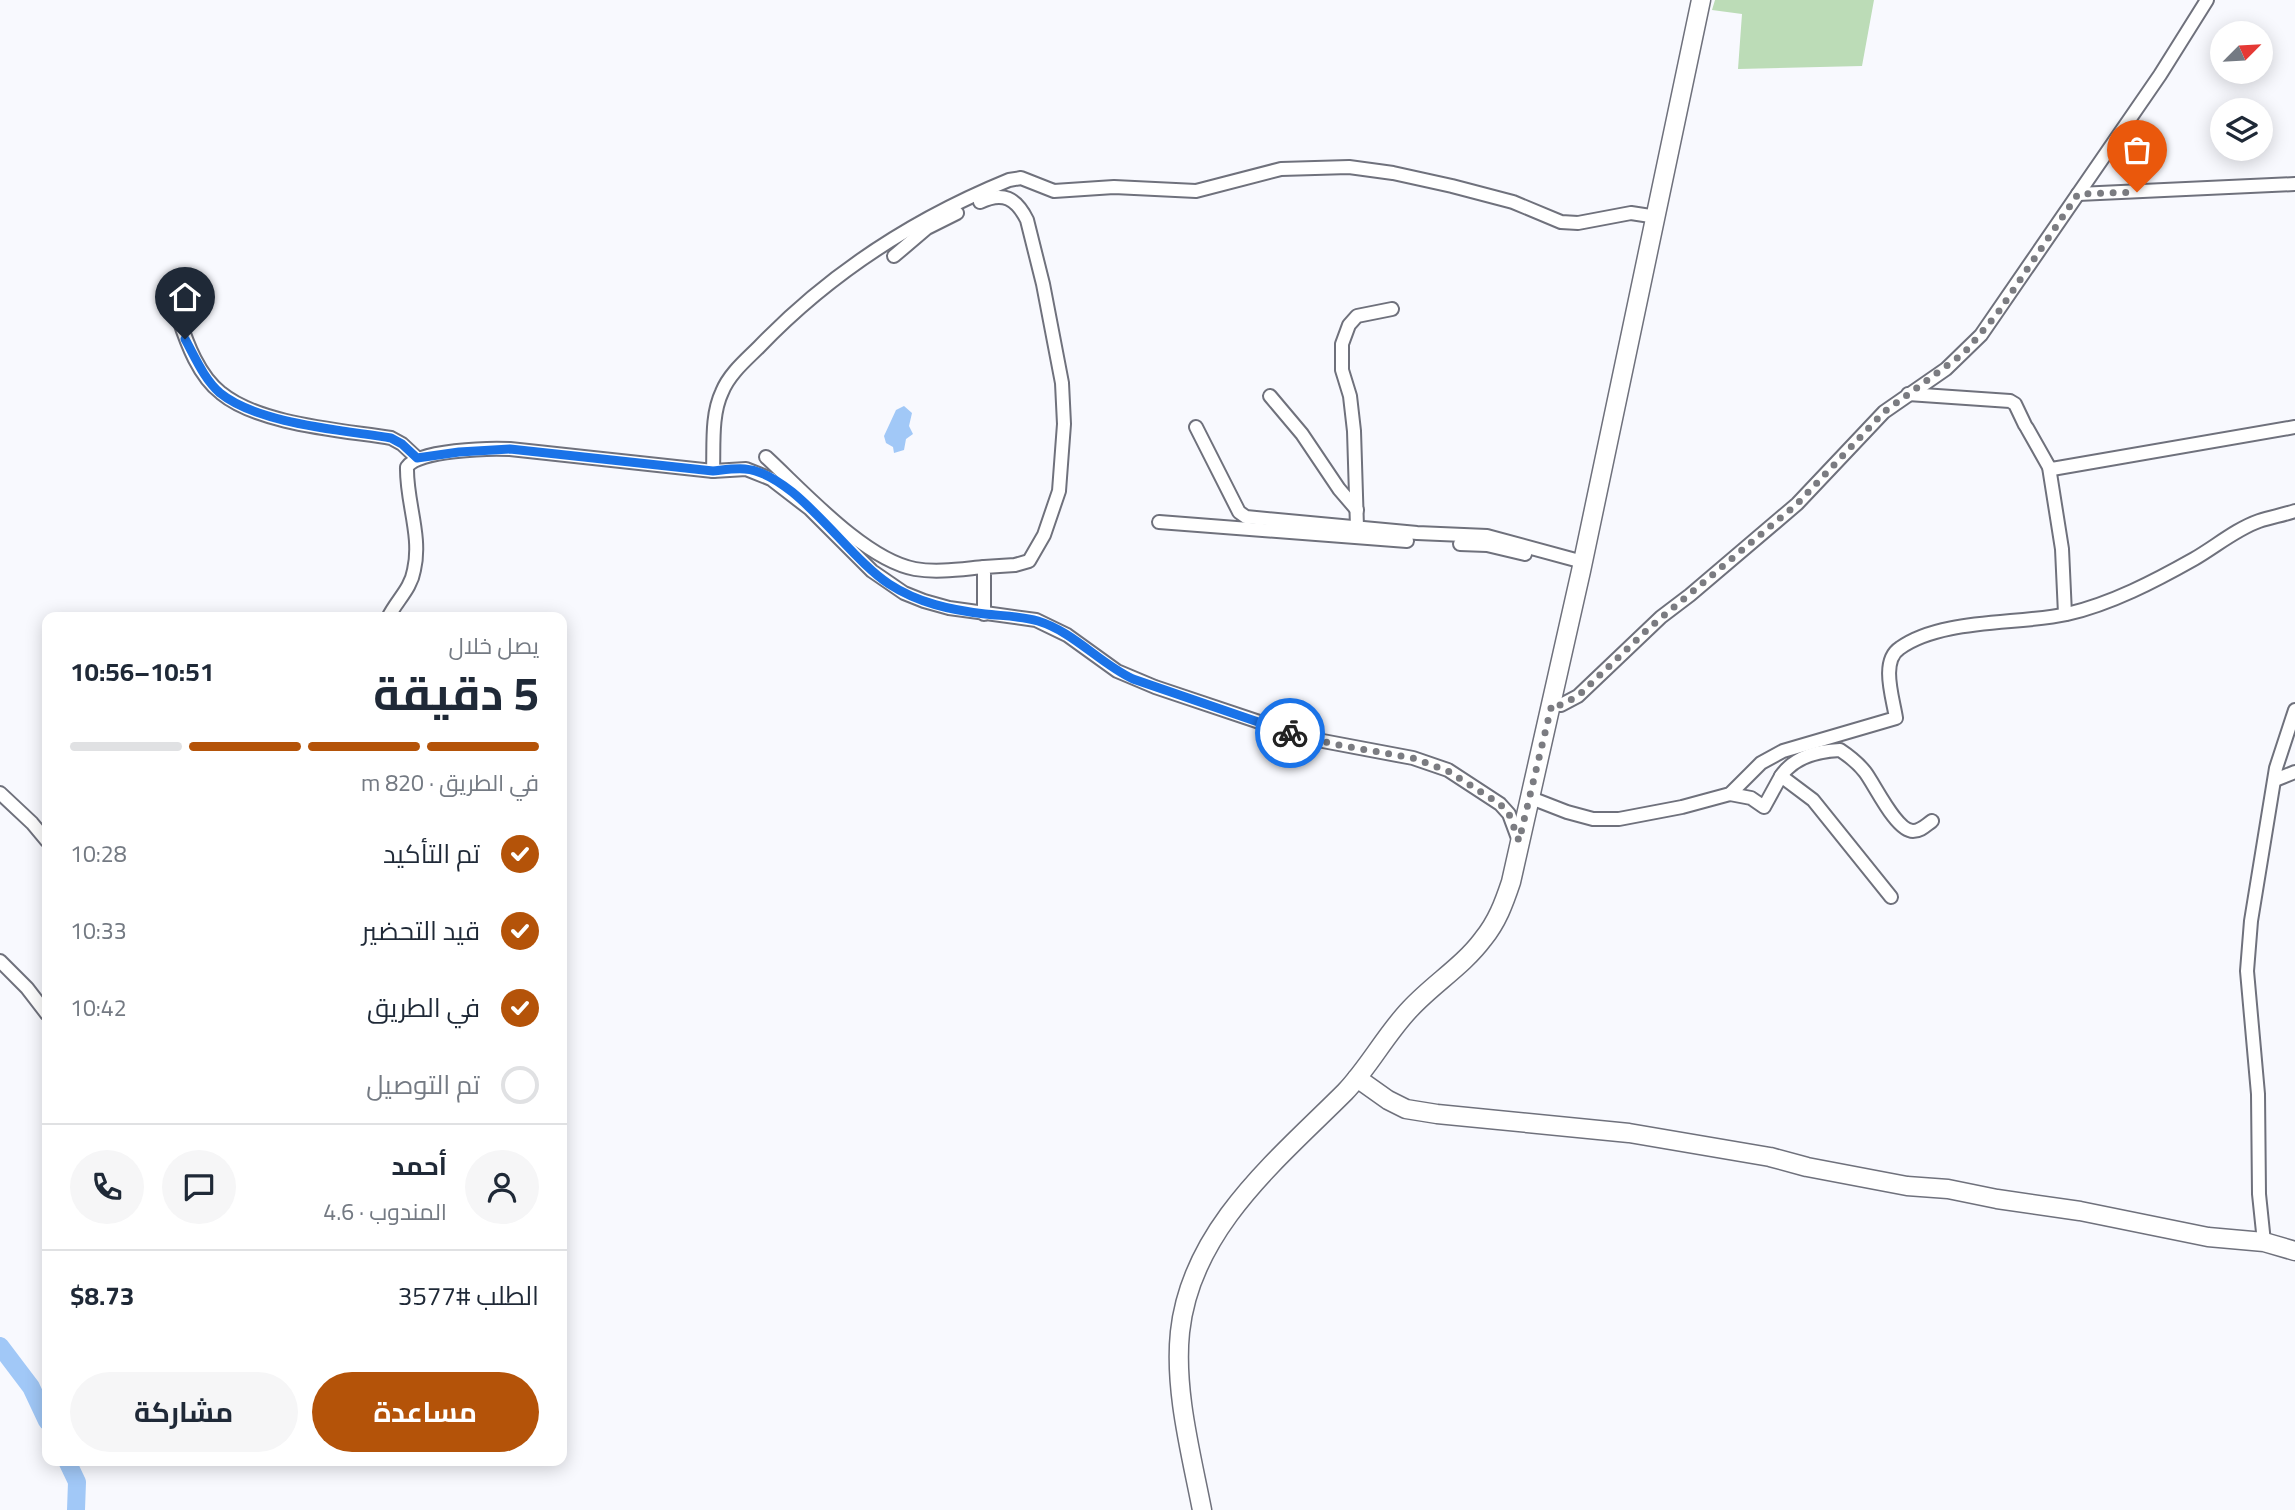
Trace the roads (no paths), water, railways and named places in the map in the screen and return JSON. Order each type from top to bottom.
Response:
[{"type":"street","points":[[1202,1510],[1182,1390],[1180,1333],[1184,1307],[1199,1266],[1216,1233],[1237,1202],[1287,1146],[1357,1078],[1409,1010],[1483,939],[1503,907],[1511,883],[1582,566],[1701,0]]},
{"type":"street","points":[[1552,704],[1561,705],[1578,696],[1655,622],[1797,504],[1867,428],[1908,394],[1946,369],[1981,335],[2160,75],[2207,0]]},
{"type":"street","points":[[713,471],[716,420],[721,394],[734,373],[783,322],[826,286],[896,237],[937,213],[1009,180],[1021,178],[1054,191],[1114,187],[1196,191],[1281,169],[1349,167],[1452,186],[1513,202],[1561,222],[1578,223],[1631,213],[1657,217]]},
{"type":"street","points":[[2078,194],[2295,184]]},
{"type":"street","points":[[766,457],[858,540],[881,555],[917,570],[1015,565],[1029,561],[1044,536],[1059,491],[1064,424],[1062,383],[1032,237],[1020,207],[1012,199],[995,196],[927,228],[894,256]]},
{"type":"street","points":[[1357,527],[1354,431],[1350,396],[1342,370],[1342,344],[1349,325],[1357,316],[1392,309]]},
{"type":"street","points":[[179,319],[185,339],[207,378],[219,392],[234,402],[251,410],[303,424],[391,438],[417,458]]},
{"type":"street","points":[[1908,394],[2010,401],[2015,404],[2049,467],[2062,549],[2065,614]]},
{"type":"street","points":[[1270,396],[1302,434],[1339,489],[1357,510]]},
{"type":"street","points":[[1196,427],[1242,515],[1252,519],[1495,538],[1582,566]]},
{"type":"street","points":[[2049,467],[2052,469],[2295,427]]},
{"type":"street","points":[[392,612],[405,592],[414,570],[415,536],[407,467],[417,458],[473,450],[510,449],[713,471],[746,469],[785,488],[810,509],[858,559],[886,582],[924,601],[984,614],[1027,618],[1052,626],[1133,679],[1285,731],[1333,744],[1433,764],[1500,804],[1509,814],[1519,841]]},
{"type":"street","points":[[1730,794],[1761,763],[1783,751],[1896,718],[1889,667],[1891,657],[1898,648],[1935,633],[1980,624],[2065,614],[2136,589],[2257,522],[2295,511]]},
{"type":"street","points":[[1159,522],[1487,545],[1582,566]]},
{"type":"street","points":[[984,567],[984,614]]},
{"type":"street","points":[[2264,1242],[2259,1194],[2258,1094],[2247,971],[2251,921],[2276,768],[2295,710]]},
{"type":"street","points":[[1531,798],[1580,817],[1607,820],[1682,807],[1730,794],[1751,798],[1764,807],[1788,765],[1798,759],[1829,750],[1840,750],[1863,770],[1897,822],[1912,831],[1924,828],[1932,821]]},
{"type":"street","points":[[2275,780],[2295,772]]},
{"type":"street","points":[[1781,776],[1812,800],[1891,897]]},
{"type":"street","points":[[0,793],[42,835]]},
{"type":"street","points":[[0,961],[42,1008]]},
{"type":"street","points":[[1357,1078],[1397,1105],[1427,1112],[1629,1133],[1770,1157],[1807,1167],[1907,1186],[1948,1189],[2080,1211],[2214,1238],[2264,1242],[2295,1251]]},
{"type":"water","points":[[904,406],[912,413],[909,426],[913,434],[906,439],[904,450],[894,453],[893,447],[886,443],[884,436],[896,410]]},
{"type":"waterway","points":[[0,1346],[31,1387],[42,1410]]},
{"type":"waterway","points":[[69,1466],[77,1482],[76,1510]]}]
